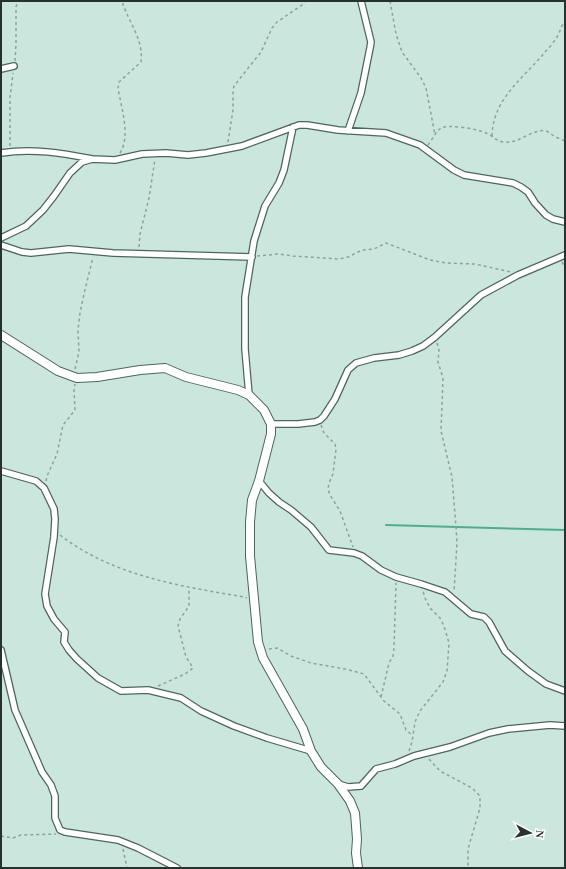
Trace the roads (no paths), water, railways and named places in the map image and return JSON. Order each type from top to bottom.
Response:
[{"type":"street","points":[[348,131],[361,93],[371,42],[361,1]]},
{"type":"street","points":[[1,69],[14,66]]},
{"type":"street","points":[[1,153],[40,150],[92,159],[115,160],[142,154],[188,155],[242,146],[299,125],[348,131],[386,133],[420,145],[454,170],[464,175],[513,182],[528,192],[535,203],[546,215],[553,219],[565,222]]},
{"type":"street","points":[[249,396],[245,349],[244,297],[254,242],[265,206],[279,183],[284,170],[293,127]]},
{"type":"street","points":[[1,238],[26,226],[42,210],[75,168],[82,162],[92,159]]},
{"type":"street","points":[[1,246],[31,253],[69,249],[113,253],[252,257]]},
{"type":"street","points":[[271,424],[298,424],[320,420],[335,399],[348,370],[356,363],[374,358],[399,355],[423,346],[481,295],[518,275],[565,255]]},
{"type":"street","points":[[1,335],[58,371],[75,378],[98,377],[140,370],[165,368],[186,377],[238,390],[249,396],[264,410],[271,424],[271,434],[259,481],[252,500],[250,522],[250,556],[258,642],[263,658],[302,729],[311,751],[321,767],[338,784],[350,801],[355,813],[358,868]]},
{"type":"street","points":[[1,471],[36,481],[44,488],[54,509],[55,530],[45,594],[47,606],[54,619],[65,632],[64,642],[69,650],[86,668],[98,678],[121,691],[148,690],[181,698],[201,711],[234,726],[267,738],[311,751]]},
{"type":"street","points":[[259,481],[274,497],[311,527],[329,550],[354,553],[362,556],[381,570],[396,577],[445,592],[472,614],[484,617],[505,651],[528,671],[546,684],[565,691]]},
{"type":"street","points":[[1,650],[15,710],[42,772],[51,785],[55,796],[55,818],[60,830],[118,840],[138,848],[177,868]]},
{"type":"street","points":[[338,784],[348,787],[361,786],[376,769],[414,756],[470,741],[489,733],[508,729],[550,725],[565,726]]},
{"type":"waterway","points":[[386,525],[565,530]]}]
